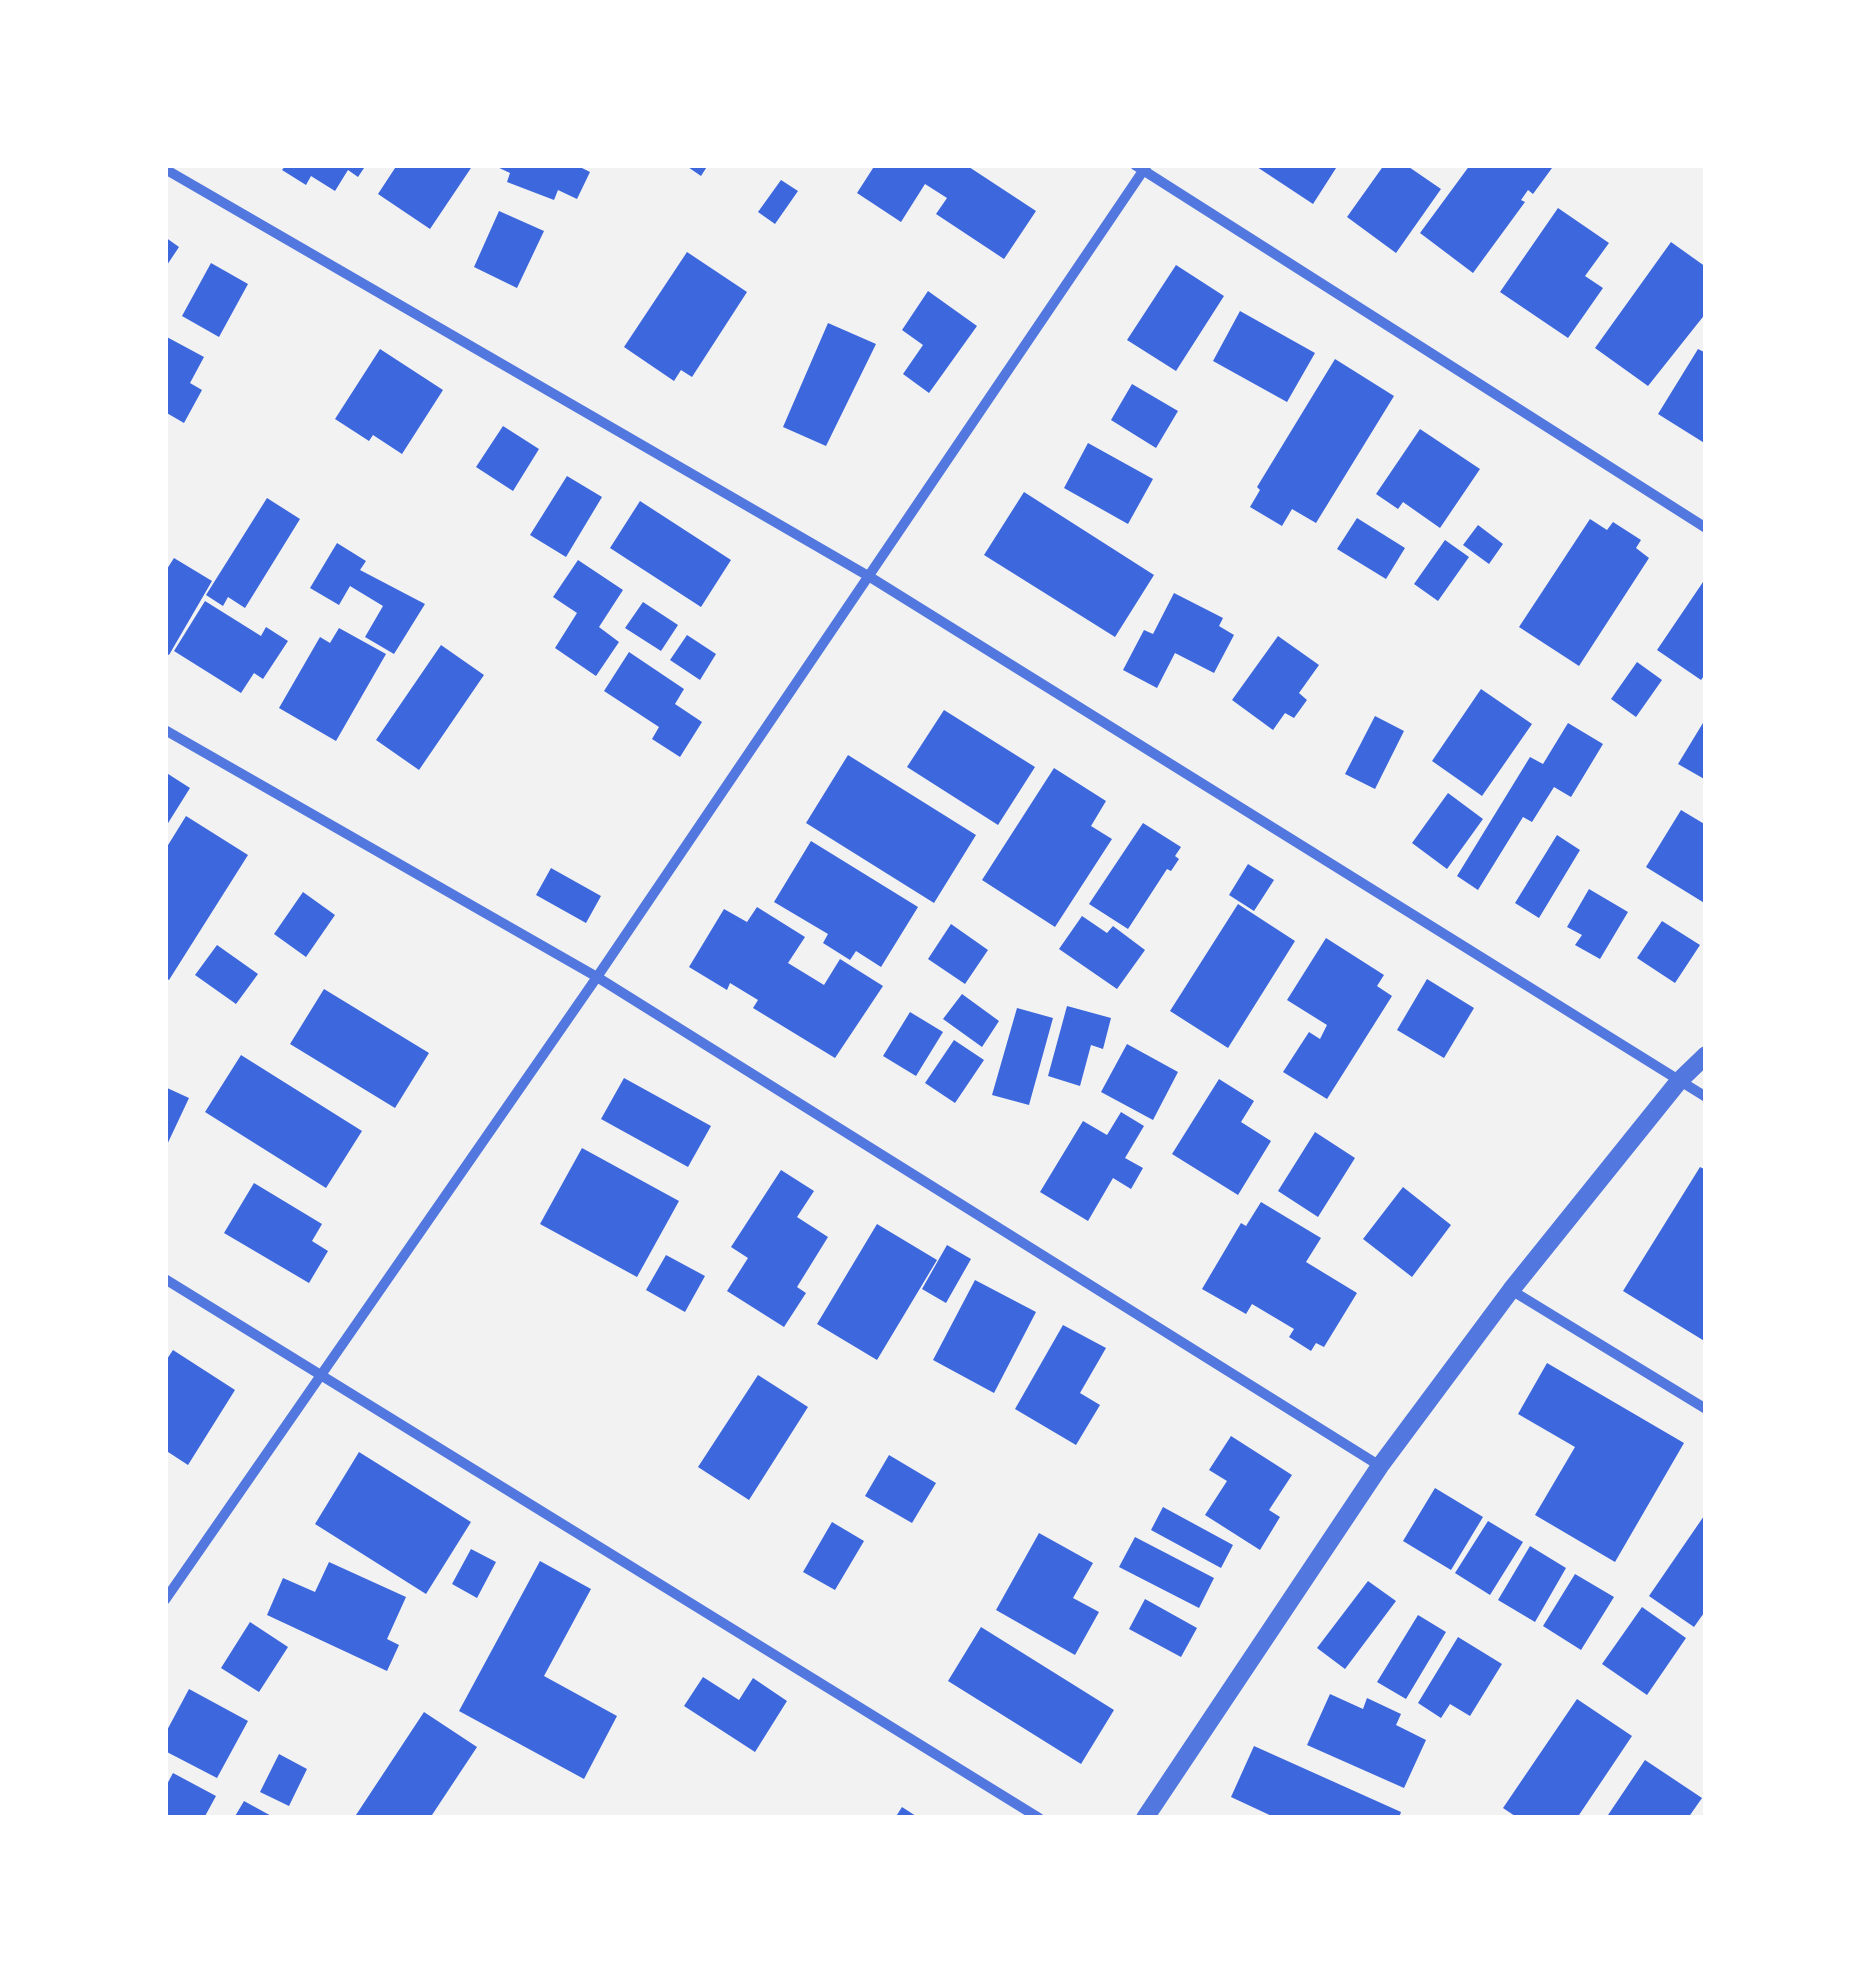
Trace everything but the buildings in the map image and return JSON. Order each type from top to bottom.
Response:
[{"type":"street","points":[[165,1600],[870,577],[1142,167],[1706,528]]},
{"type":"street","points":[[165,169],[870,577],[1706,1097]]},
{"type":"street","points":[[165,730],[597,977],[1380,1466]]},
{"type":"street","points":[[1145,1818],[1380,1466],[1512,1290],[1679,1081],[1706,1055]]},
{"type":"street","points":[[165,1279],[322,1372],[1039,1818]]},
{"type":"street","points":[[1512,1290],[1706,1408]]}]
